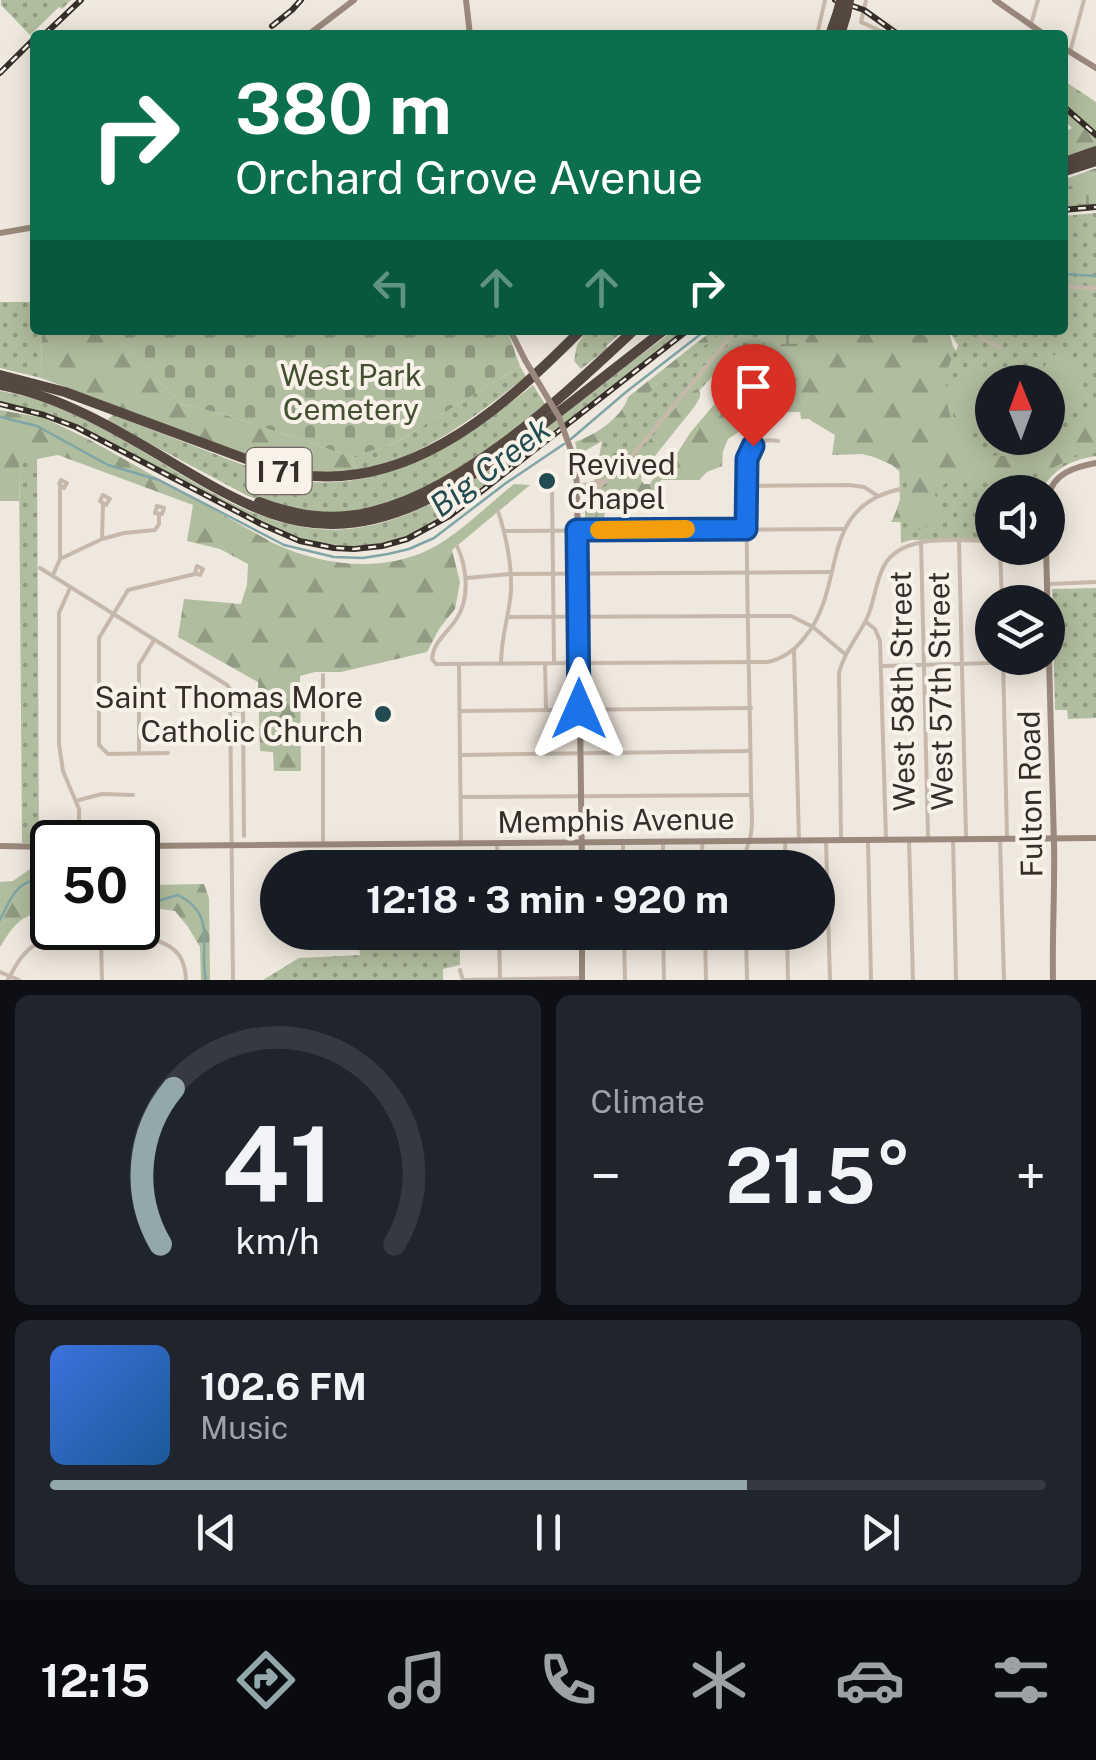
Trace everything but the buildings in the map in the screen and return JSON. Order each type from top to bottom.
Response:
[{"type":"highway","points":[[841,9],[849,0]]},
{"type":"highway","points":[[1068,160],[1096,151]]},
{"type":"highway","points":[[1068,172],[1096,162]]},
{"type":"highway","name":"I 71","points":[[0,375],[65,392],[272,469],[336,478],[379,471],[429,450],[494,410],[574,335]]},
{"type":"highway","points":[[154,453],[287,512],[338,517],[374,511],[406,500],[474,464],[522,429],[628,335]]},
{"type":"highway","name":"I 71","points":[[0,385],[59,402],[275,516],[326,524],[368,521],[414,504],[480,470],[658,335]]},
{"type":"main road","points":[[315,30],[354,0]]},
{"type":"main road","points":[[466,0],[469,30]]},
{"type":"main road","points":[[995,0],[1038,30]]},
{"type":"main road","points":[[1068,51],[1096,68]]},
{"type":"main road","points":[[0,233],[30,228]]},
{"type":"main road","points":[[512,335],[559,417],[577,487],[582,850]]},
{"type":"main road","points":[[1062,475],[1096,462]]},
{"type":"main road","name":"Fulton Road","points":[[1047,565],[1055,880],[1053,980]]},
{"type":"main road","name":"Memphis Avenue","points":[[160,846],[1096,838]]},
{"type":"main road","points":[[0,846],[30,847]]},
{"type":"main road","points":[[582,950],[582,979]]},
{"type":"street","points":[[817,30],[825,0]]},
{"type":"street","points":[[866,0],[861,22],[878,30]]},
{"type":"street","points":[[1031,25],[1038,0]]},
{"type":"street","points":[[1068,44],[1084,0]]},
{"type":"street","points":[[1068,287],[1096,288]]},
{"type":"street","points":[[577,487],[608,480],[620,472],[732,335]]},
{"type":"street","points":[[979,335],[1000,347]]},
{"type":"street","points":[[745,850],[749,841],[751,795],[746,486],[749,452],[760,442],[778,440]]},
{"type":"street","points":[[746,486],[849,485],[864,487],[878,496]]},
{"type":"street","points":[[52,576],[60,559],[60,487]]},
{"type":"street","points":[[552,487],[554,662]]},
{"type":"street","points":[[458,546],[466,592],[456,620],[436,644],[432,656],[436,664],[776,660],[794,650],[813,627],[827,600],[843,529],[878,496],[900,488]]},
{"type":"street","points":[[102,538],[103,504]]},
{"type":"street","points":[[498,511],[505,532],[511,588],[501,664]]},
{"type":"street","points":[[60,559],[102,538],[156,530],[159,515]]},
{"type":"street","points":[[505,532],[843,529]]},
{"type":"street","name":"West 57th Street","points":[[960,541],[966,839]]},
{"type":"street","points":[[841,841],[839,673],[845,654],[866,622],[885,564],[900,548],[921,542],[975,541]]},
{"type":"street","name":"West 58th Street","points":[[921,542],[928,840]]},
{"type":"street","points":[[40,568],[230,690],[233,980]]},
{"type":"street","points":[[465,578],[510,574],[832,572]]},
{"type":"street","points":[[168,753],[102,751],[99,644],[102,630],[132,588],[196,574]]},
{"type":"street","points":[[1048,584],[1096,582]]},
{"type":"street","points":[[70,588],[59,613],[59,744],[63,772],[79,809],[79,820]]},
{"type":"street","points":[[507,616],[790,616],[813,627],[845,654]]},
{"type":"street","points":[[866,622],[878,633],[886,840]]},
{"type":"street","points":[[139,753],[139,665],[154,640]]},
{"type":"street","points":[[794,650],[799,841]]},
{"type":"street","points":[[545,662],[546,710]]},
{"type":"street","points":[[881,666],[975,663]]},
{"type":"street","points":[[459,665],[461,844]]},
{"type":"street","points":[[323,675],[323,844]]},
{"type":"street","points":[[1003,675],[1004,980]]},
{"type":"street","points":[[460,711],[750,708]]},
{"type":"street","points":[[231,710],[242,711],[244,836]]},
{"type":"street","points":[[461,755],[750,752]]},
{"type":"street","points":[[231,762],[244,762]]},
{"type":"street","points":[[76,801],[102,794],[133,795]]},
{"type":"street","points":[[461,797],[751,795]]},
{"type":"street","name":"West 57th Street","points":[[953,839],[956,980]]},
{"type":"street","points":[[868,840],[872,980]]},
{"type":"street","name":"West 58th Street","points":[[909,840],[913,980]]},
{"type":"street","points":[[702,841],[702,850]]},
{"type":"street","points":[[785,841],[785,850]]},
{"type":"street","points":[[826,841],[830,980]]},
{"type":"street","points":[[623,842],[623,850]]},
{"type":"street","points":[[663,842],[663,850]]},
{"type":"street","points":[[497,844],[497,850]]},
{"type":"street","points":[[160,941],[170,945],[182,960],[186,980]]},
{"type":"street","points":[[9,979],[30,947]]},
{"type":"street","points":[[101,950],[102,980]]},
{"type":"street","points":[[500,950],[500,979]]},
{"type":"street","points":[[624,950],[625,980]]},
{"type":"street","points":[[663,950],[664,980]]},
{"type":"street","points":[[705,950],[706,980]]},
{"type":"street","points":[[746,950],[747,980]]},
{"type":"street","points":[[787,950],[788,980]]},
{"type":"street","points":[[460,970],[463,980],[582,979]]},
{"type":"street","points":[[0,972],[19,980]]},
{"type":"green space","points":[[1,0],[71,0],[35,30],[30,30],[30,35],[1,5]]},
{"type":"green space","points":[[1068,83],[1096,102],[1096,149],[1068,161],[1068,130],[1072,128],[1068,124]]},
{"type":"green space","points":[[1096,168],[1096,206],[1068,207],[1068,178]]},
{"type":"green space","points":[[1096,213],[1096,456],[1078,460],[1053,475],[975,475],[975,539],[901,543],[898,418],[801,419],[800,412],[740,412],[766,364],[748,348],[740,350],[718,370],[610,490],[602,526],[586,525],[603,436],[646,393],[717,335],[946,335],[956,351],[958,345],[951,335],[1068,335],[1068,216]]},
{"type":"green space","points":[[0,302],[30,302],[30,335],[42,335],[41,378],[0,368]]},
{"type":"green space","points":[[42,335],[114,335],[182,404],[352,457],[356,470],[316,472],[285,467],[41,378]]},
{"type":"green space","name":"West Park Cemetery","points":[[114,335],[509,335],[520,366],[393,444],[352,457],[182,404]]},
{"type":"green space","points":[[584,335],[619,335],[581,369],[574,361]]},
{"type":"green space","points":[[667,335],[679,335],[443,519],[401,538],[360,546],[318,542],[273,528],[69,421],[0,403],[0,391],[58,408],[253,513],[299,527],[331,530],[383,522],[454,492],[522,446]]},
{"type":"green space","points":[[707,335],[717,335],[655,386],[623,425],[578,455],[575,442],[607,425],[628,397]]},
{"type":"green space","points":[[770,335],[784,335],[792,381],[803,377],[799,358],[809,335],[950,335],[953,353],[947,374],[948,409],[959,432],[975,448],[975,455],[1065,455],[1065,429],[1096,400],[1096,451],[1078,454],[1035,474],[975,475],[952,480],[935,493],[936,521],[919,530],[903,522],[891,522],[907,488],[906,477],[874,457],[832,455],[835,435],[810,420],[807,412],[787,410],[763,416],[728,439],[722,466],[699,480],[661,480],[653,494],[600,503],[594,526],[585,526],[585,505],[590,497],[623,474],[685,396],[697,389],[700,392],[695,406],[642,472],[644,484],[650,484],[671,463],[717,401],[755,370]]},
{"type":"green space","points":[[784,335],[809,335],[799,358],[803,377],[774,391],[769,386]]},
{"type":"green space","points":[[1056,353],[1081,374],[1080,400],[1065,418],[1065,365],[1045,365]]},
{"type":"green space","points":[[520,366],[526,377],[447,434],[412,453],[356,470],[352,457],[393,444]]},
{"type":"green space","points":[[965,370],[975,373],[975,426],[968,433],[949,407],[952,386]]},
{"type":"green space","points":[[533,385],[545,404],[455,472],[402,499],[347,514],[283,508],[248,496],[108,419],[113,415],[279,477],[333,482],[396,470],[426,457],[481,424]]},
{"type":"green space","points":[[0,410],[44,418],[90,440],[291,551],[349,564],[388,562],[426,551],[461,529],[514,484],[530,485],[452,550],[460,582],[455,609],[427,652],[341,672],[300,676],[301,771],[274,771],[273,752],[260,751],[258,682],[178,637],[184,599],[241,604],[248,564],[220,549],[187,541],[193,505],[58,455],[19,459],[19,501],[0,501]]},
{"type":"green space","points":[[19,459],[37,459],[39,820],[30,820],[30,843],[22,843]]},
{"type":"green space","points":[[1096,588],[1096,718],[1068,719],[1067,710],[1055,710],[1054,675],[1065,675],[1065,589]]},
{"type":"green space","points":[[30,869],[30,916],[10,931],[0,947],[0,882],[13,881]]},
{"type":"green space","points":[[204,884],[209,898],[210,980],[201,980],[200,947],[188,927],[175,911],[161,909],[160,885]]},
{"type":"green space","points":[[360,950],[460,950],[460,965],[443,969],[443,980],[263,980],[299,958],[360,955]]},
{"type":"waterway","name":"Big Creek","points":[[1068,274],[1096,276]]},
{"type":"waterway","name":"Big Creek","points":[[571,439],[700,335]]},
{"type":"waterway","name":"Big Creek","points":[[0,417],[37,426],[108,465],[159,480],[284,545],[334,557],[388,554],[434,538],[564,444]]},
{"type":"waterway","points":[[0,920],[18,889],[30,882]]},
{"type":"waterway","points":[[160,901],[178,895],[199,913],[206,980]]},
{"type":"railway","points":[[49,30],[81,0]]},
{"type":"railway","points":[[272,26],[301,0]]},
{"type":"railway","points":[[835,0],[864,10],[892,30]]},
{"type":"railway","points":[[0,73],[30,43]]},
{"type":"railway","points":[[1068,110],[1096,135]]},
{"type":"railway","points":[[1068,209],[1096,207]]},
{"type":"railway","points":[[0,404],[76,427],[300,541],[354,549],[407,539],[451,515],[682,335]]},
{"type":"slow traffic","points":[[599,530],[686,529]]},
{"type":"place","name":"Revived Chapel","points":[[547,481]]},
{"type":"place","name":"Saint Thomas More Catholic Church","points":[[383,714]]},
{"type":"route","points":[[579,709],[577,530],[746,529],[747,459],[753,446]]}]
